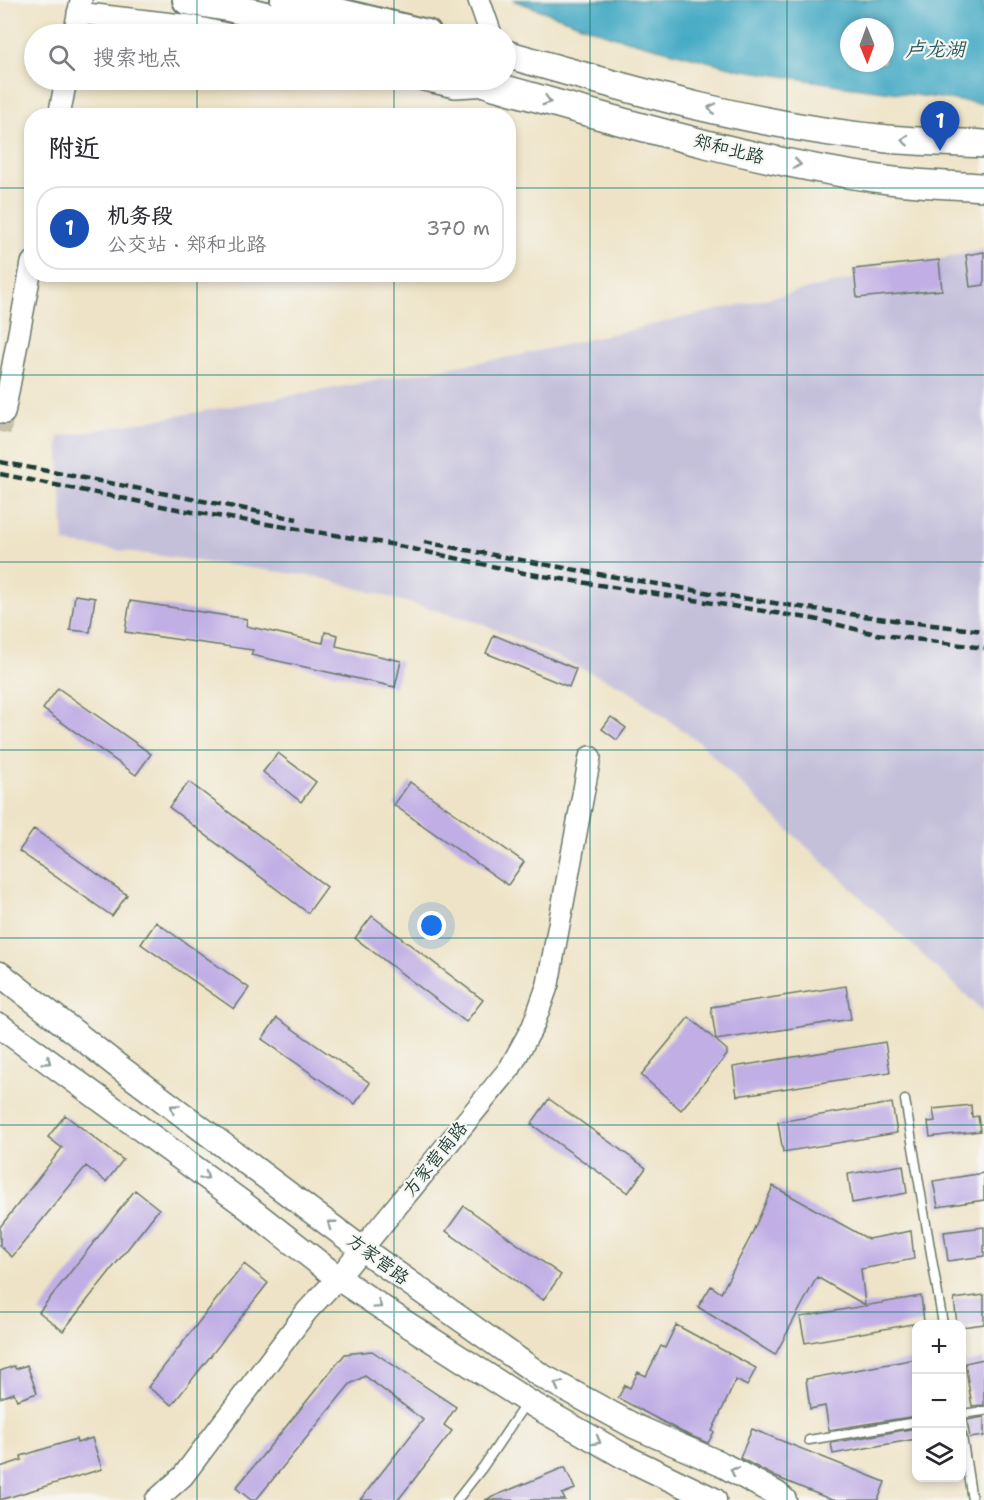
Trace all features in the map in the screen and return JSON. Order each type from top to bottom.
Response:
[{"type":"highway","points":[[187,0],[228,7],[297,24]]},
{"type":"highway","points":[[285,0],[385,24]]},
{"type":"main road","name":"郑和北路","points":[[516,57],[672,100],[780,123],[887,139],[984,144]]},
{"type":"main road","name":"郑和北路","points":[[512,90],[653,131],[773,160],[881,179],[984,187]]},
{"type":"main road","name":"方家营路","points":[[0,974],[362,1249],[540,1376],[633,1426],[721,1464],[784,1500]]},
{"type":"main road","name":"方家营路","points":[[0,1026],[241,1202],[338,1278],[527,1401],[625,1457],[714,1500]]},
{"type":"street","points":[[479,0],[487,24]]},
{"type":"street","points":[[76,24],[79,6],[179,24]]},
{"type":"street","points":[[61,108],[64,90]]},
{"type":"street","points":[[4,413],[28,282]]},
{"type":"street","name":"方家营南路","points":[[156,1500],[183,1476],[307,1311],[338,1278],[510,1068],[532,1026],[548,984],[590,757]]},
{"type":"lane","points":[[904,1100],[942,1320]]},
{"type":"lane","points":[[457,1500],[483,1467],[527,1401]]},
{"type":"lane","points":[[966,1414],[984,1412]]},
{"type":"lane","points":[[809,1440],[912,1423]]},
{"type":"lane","points":[[966,1462],[972,1500]]},
{"type":"shaded area","points":[[984,249],[984,1012],[767,810],[700,743],[623,687],[483,624],[318,577],[64,543],[58,437],[520,355]]},
{"type":"water","name":"卢龙湖","points":[[513,0],[984,0],[984,104],[738,69],[612,36]]},
{"type":"building","points":[[984,252],[984,285],[970,287],[966,255]]},
{"type":"building","points":[[939,260],[942,290],[857,298],[854,269]]},
{"type":"building","points":[[75,595],[95,598],[90,632],[70,630]]},
{"type":"building","points":[[130,601],[247,619],[246,626],[323,643],[325,632],[338,635],[336,646],[401,661],[395,687],[251,655],[253,650],[125,632]]},
{"type":"building","points":[[494,635],[576,669],[569,687],[486,653]]},
{"type":"building","points":[[58,688],[151,754],[136,775],[43,709]]},
{"type":"building","points":[[611,717],[626,728],[617,740],[602,729]]},
{"type":"building","points":[[278,753],[316,782],[301,802],[263,772]]},
{"type":"building","points":[[189,782],[327,887],[308,913],[169,807]]},
{"type":"building","points":[[410,782],[524,862],[508,885],[394,805]]},
{"type":"building","points":[[34,829],[127,895],[112,916],[19,851]]},
{"type":"building","points":[[372,916],[483,1000],[466,1022],[355,938]]},
{"type":"building","points":[[156,922],[249,988],[234,1009],[141,944]]},
{"type":"building","points":[[846,986],[851,1019],[716,1040],[711,1007]]},
{"type":"building","points":[[689,1017],[727,1050],[727,1055],[681,1110],[641,1075]]},
{"type":"building","points":[[277,1018],[370,1083],[355,1104],[262,1039]]},
{"type":"building","points":[[885,1042],[890,1072],[737,1096],[733,1067]]},
{"type":"building","points":[[549,1099],[646,1168],[628,1193],[531,1124]]},
{"type":"building","points":[[892,1103],[897,1133],[783,1152],[778,1122]]},
{"type":"building","points":[[971,1105],[972,1117],[978,1116],[980,1131],[930,1137],[928,1122],[935,1121],[933,1109]]},
{"type":"building","points":[[65,1115],[123,1160],[106,1182],[86,1166],[12,1257],[0,1246],[0,1227],[62,1148],[48,1137]]},
{"type":"building","points":[[903,1165],[907,1193],[852,1203],[848,1174]]},
{"type":"building","points":[[984,1173],[984,1200],[938,1207],[933,1181]]},
{"type":"building","points":[[773,1186],[868,1239],[911,1231],[914,1259],[861,1269],[865,1305],[817,1277],[775,1355],[698,1307],[711,1286],[721,1293],[750,1238]]},
{"type":"building","points":[[135,1190],[159,1209],[63,1331],[39,1312]]},
{"type":"building","points":[[464,1206],[561,1275],[543,1300],[446,1231]]},
{"type":"building","points":[[984,1227],[984,1256],[948,1261],[944,1232]]},
{"type":"building","points":[[244,1264],[268,1283],[172,1405],[148,1387]]},
{"type":"building","points":[[984,1295],[984,1324],[966,1326],[966,1320],[957,1320],[954,1299]]},
{"type":"building","points":[[921,1296],[924,1320],[912,1320],[912,1324],[805,1343],[800,1317]]},
{"type":"building","points":[[676,1325],[756,1368],[747,1386],[736,1380],[708,1443],[618,1398],[625,1385],[630,1388],[638,1372],[646,1376],[661,1346],[665,1348]]},
{"type":"building","points":[[372,1351],[456,1407],[444,1425],[452,1431],[398,1500],[360,1500],[423,1420],[365,1376],[350,1384],[256,1500],[251,1500],[236,1488],[345,1354]]},
{"type":"building","points":[[984,1359],[984,1405],[972,1406],[966,1363]]},
{"type":"building","points":[[912,1360],[912,1417],[829,1430],[825,1406],[810,1409],[806,1379]]},
{"type":"building","points":[[27,1365],[37,1393],[17,1400],[14,1393],[0,1398],[0,1371],[14,1366],[16,1369]]},
{"type":"building","points":[[984,1417],[984,1436],[970,1438],[967,1420]]},
{"type":"building","points":[[752,1429],[885,1482],[878,1500],[832,1500],[776,1477],[740,1458]]},
{"type":"building","points":[[912,1429],[912,1440],[833,1454],[831,1443]]},
{"type":"building","points":[[92,1438],[102,1469],[0,1500],[0,1467],[22,1460],[21,1456],[76,1439],[77,1443]]},
{"type":"building","points":[[565,1467],[575,1489],[562,1494],[565,1500],[485,1500]]},
{"type":"tunnel","points":[[0,432],[4,413]]},
{"type":"railway","points":[[0,462],[297,519]]},
{"type":"railway","points":[[0,474],[187,511],[390,544],[524,573],[814,619],[876,634],[984,648]]},
{"type":"railway","points":[[424,542],[703,592],[984,631]]},
{"type":"place","name":"机务段","points":[[940,151]]}]
